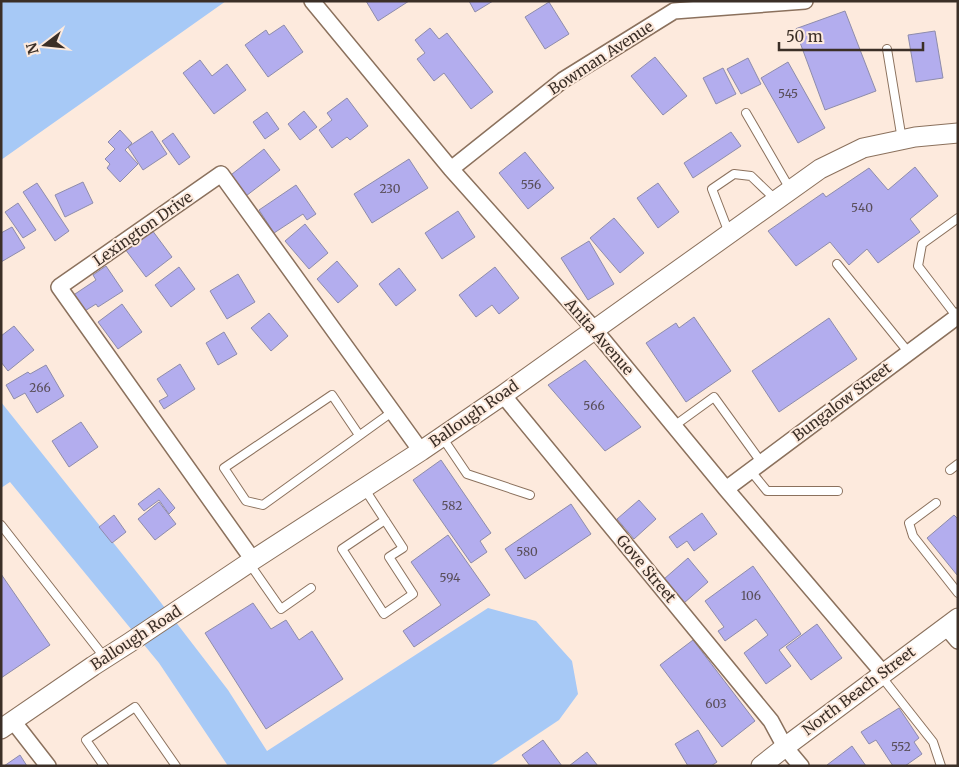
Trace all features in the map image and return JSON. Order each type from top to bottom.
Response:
[{"type":"street","name":"Anita Avenue","points":[[312,1],[451,169],[594,329],[882,674]]},
{"type":"street","name":"Bowman Avenue","points":[[451,169],[563,80],[674,11],[805,1]]},
{"type":"street","name":"Ballough Road","points":[[7,725],[251,562],[421,452],[820,170],[863,148],[915,137],[956,135]]},
{"type":"street","name":"Lexington Drive","points":[[251,562],[59,287],[221,174],[421,452]]},
{"type":"street","name":"Bungalow Street","points":[[726,488],[957,316]]},
{"type":"street","name":"Gove Street","points":[[502,395],[771,721],[785,747],[801,766]]},
{"type":"street","name":"North Beach Street","points":[[761,766],[882,674],[954,628]]},
{"type":"street","points":[[7,725],[48,766]]},
{"type":"lane","points":[[886,49],[902,140]]},
{"type":"lane","points":[[746,113],[784,195]]},
{"type":"lane","points":[[729,234],[712,189],[734,174],[751,176],[784,195]]},
{"type":"lane","points":[[957,316],[918,266],[922,244],[958,218]]},
{"type":"lane","points":[[838,264],[908,353]]},
{"type":"lane","points":[[359,435],[332,395],[224,468],[246,501],[263,505],[392,412]]},
{"type":"lane","points":[[674,426],[714,397],[755,466],[767,491],[838,491]]},
{"type":"lane","points":[[442,437],[467,474],[530,495]]},
{"type":"lane","points":[[950,470],[958,464]]},
{"type":"lane","points":[[364,488],[385,520],[403,548],[389,557],[413,594],[384,614],[342,550],[385,520]]},
{"type":"lane","points":[[936,503],[909,523],[913,536],[958,593]]},
{"type":"lane","points":[[1,526],[105,659]]},
{"type":"lane","points":[[251,562],[281,609],[311,588]]},
{"type":"lane","points":[[882,674],[934,742],[941,766]]},
{"type":"lane","points":[[104,766],[86,740],[135,707],[176,766]]},
{"type":"water","points":[[1,1],[226,1],[1,160]]},
{"type":"water","points":[[1,402],[228,690],[267,751],[488,608],[536,621],[572,661],[578,694],[559,720],[490,766],[228,766],[159,663],[10,482],[1,488]]},
{"type":"building","points":[[366,1],[409,1],[378,21]]},
{"type":"building","points":[[469,1],[493,1],[475,12]]},
{"type":"building","points":[[549,2],[569,34],[545,49],[525,17]]},
{"type":"building","points":[[845,11],[876,91],[825,110],[795,29]]},
{"type":"building","points":[[284,25],[303,52],[268,77],[245,45],[266,30],[269,35]]},
{"type":"building","points":[[430,28],[439,39],[447,33],[493,92],[471,109],[444,73],[434,81],[417,59],[425,53],[415,40]]},
{"type":"building","points":[[935,31],[943,78],[916,82],[908,35]]},
{"type":"building","points":[[655,57],[687,96],[663,115],[631,76]]},
{"type":"building","points":[[748,58],[761,84],[741,94],[727,69]]},
{"type":"building","points":[[200,60],[212,76],[227,64],[246,90],[214,114],[183,73]]},
{"type":"building","points":[[788,62],[825,128],[798,143],[761,78]]},
{"type":"building","points":[[723,68],[736,94],[716,104],[703,78]]},
{"type":"building","points":[[347,98],[368,126],[350,140],[347,137],[332,148],[319,130],[332,120],[327,113]]},
{"type":"building","points":[[304,111],[317,127],[300,140],[288,124]]},
{"type":"building","points":[[267,112],[279,129],[265,139],[253,122]]},
{"type":"building","points":[[120,130],[132,143],[125,150],[138,164],[120,182],[107,168],[110,164],[105,159],[115,149],[108,142]]},
{"type":"building","points":[[152,131],[167,154],[143,170],[128,147]]},
{"type":"building","points":[[731,132],[741,146],[693,178],[684,163]]},
{"type":"building","points":[[173,133],[190,157],[179,165],[162,141]]},
{"type":"building","points":[[264,149],[280,170],[242,199],[227,178]]},
{"type":"building","points":[[525,152],[554,188],[528,209],[499,173]]},
{"type":"building","points":[[409,159],[428,188],[372,223],[354,194]]},
{"type":"building","points":[[915,167],[938,196],[910,219],[920,232],[878,263],[867,249],[849,265],[830,242],[796,266],[768,231],[823,193],[826,197],[869,168],[888,190]]},
{"type":"building","points":[[83,182],[93,203],[65,217],[55,195]]},
{"type":"building","points":[[37,183],[69,231],[55,241],[23,192]]},
{"type":"building","points":[[658,183],[679,212],[658,228],[637,198]]},
{"type":"building","points":[[296,185],[316,214],[307,220],[303,214],[274,233],[259,210]]},
{"type":"building","points":[[18,203],[36,230],[23,238],[5,212]]},
{"type":"building","points":[[458,211],[475,237],[442,259],[425,233]]},
{"type":"building","points":[[614,218],[644,253],[620,273],[590,238]]},
{"type":"building","points":[[305,224],[328,253],[309,269],[285,241]]},
{"type":"building","points":[[149,226],[172,257],[146,277],[122,245]]},
{"type":"building","points":[[12,227],[25,248],[1,262],[1,233]]},
{"type":"building","points":[[589,241],[614,284],[588,300],[561,258]]},
{"type":"building","points":[[337,261],[358,286],[338,303],[317,279]]},
{"type":"building","points":[[106,266],[123,291],[98,307],[96,304],[80,314],[69,298],[96,280],[93,275]]},
{"type":"building","points":[[179,267],[195,289],[171,307],[155,285]]},
{"type":"building","points":[[495,267],[519,298],[499,314],[492,305],[476,317],[459,295]]},
{"type":"building","points":[[399,268],[416,290],[396,306],[379,284]]},
{"type":"building","points":[[238,274],[255,302],[227,319],[210,291]]},
{"type":"building","points":[[122,304],[142,332],[118,349],[98,322]]},
{"type":"building","points":[[269,313],[288,336],[271,351],[251,328]]},
{"type":"building","points":[[694,317],[731,371],[686,402],[646,343],[676,323],[679,328]]},
{"type":"building","points":[[829,318],[857,359],[779,412],[752,371]]},
{"type":"building","points":[[14,326],[34,350],[8,371],[1,362],[1,336]]},
{"type":"building","points":[[224,332],[237,354],[218,365],[206,343]]},
{"type":"building","points":[[585,360],[641,427],[605,451],[548,385]]},
{"type":"building","points":[[180,364],[195,389],[164,409],[159,401],[168,396],[157,379]]},
{"type":"building","points":[[46,365],[64,396],[37,413],[25,393],[14,399],[6,385],[28,372],[30,374]]},
{"type":"building","points":[[81,422],[98,447],[69,467],[52,441]]},
{"type":"building","points":[[441,460],[491,533],[480,541],[487,552],[471,563],[413,480]]},
{"type":"building","points":[[159,488],[175,508],[169,514],[159,500],[144,511],[138,504]]},
{"type":"building","points":[[639,500],[656,519],[634,539],[617,519]]},
{"type":"building","points":[[159,502],[176,524],[155,540],[138,519]]},
{"type":"building","points":[[571,504],[591,534],[525,579],[505,549]]},
{"type":"building","points":[[702,513],[717,534],[694,551],[687,541],[677,548],[669,537]]},
{"type":"building","points":[[114,515],[126,532],[112,543],[99,527]]},
{"type":"building","points":[[954,515],[958,519],[957,575],[927,538]]},
{"type":"building","points":[[448,535],[490,595],[414,647],[403,631],[441,605],[411,562]]},
{"type":"building","points":[[688,558],[708,582],[684,603],[664,579]]},
{"type":"building","points":[[753,566],[801,634],[779,650],[791,666],[766,684],[744,653],[768,635],[756,619],[725,641],[718,631],[724,627],[705,601]]},
{"type":"building","points":[[1,574],[50,645],[1,678]]},
{"type":"building","points":[[253,603],[271,629],[286,620],[299,640],[312,631],[343,679],[266,729],[205,633]]},
{"type":"building","points":[[817,624],[842,658],[811,680],[786,647]]},
{"type":"building","points":[[693,640],[755,721],[722,747],[660,665]]},
{"type":"building","points":[[899,708],[919,738],[914,742],[922,754],[905,766],[893,766],[876,740],[869,744],[861,732]]},
{"type":"building","points":[[698,730],[717,762],[711,766],[688,766],[675,744]]},
{"type":"building","points":[[543,740],[562,766],[530,766],[522,755]]},
{"type":"building","points":[[852,746],[866,766],[827,766],[827,765]]},
{"type":"building","points":[[587,752],[598,766],[569,766]]},
{"type":"building","points":[[20,755],[27,766],[4,766]]}]
